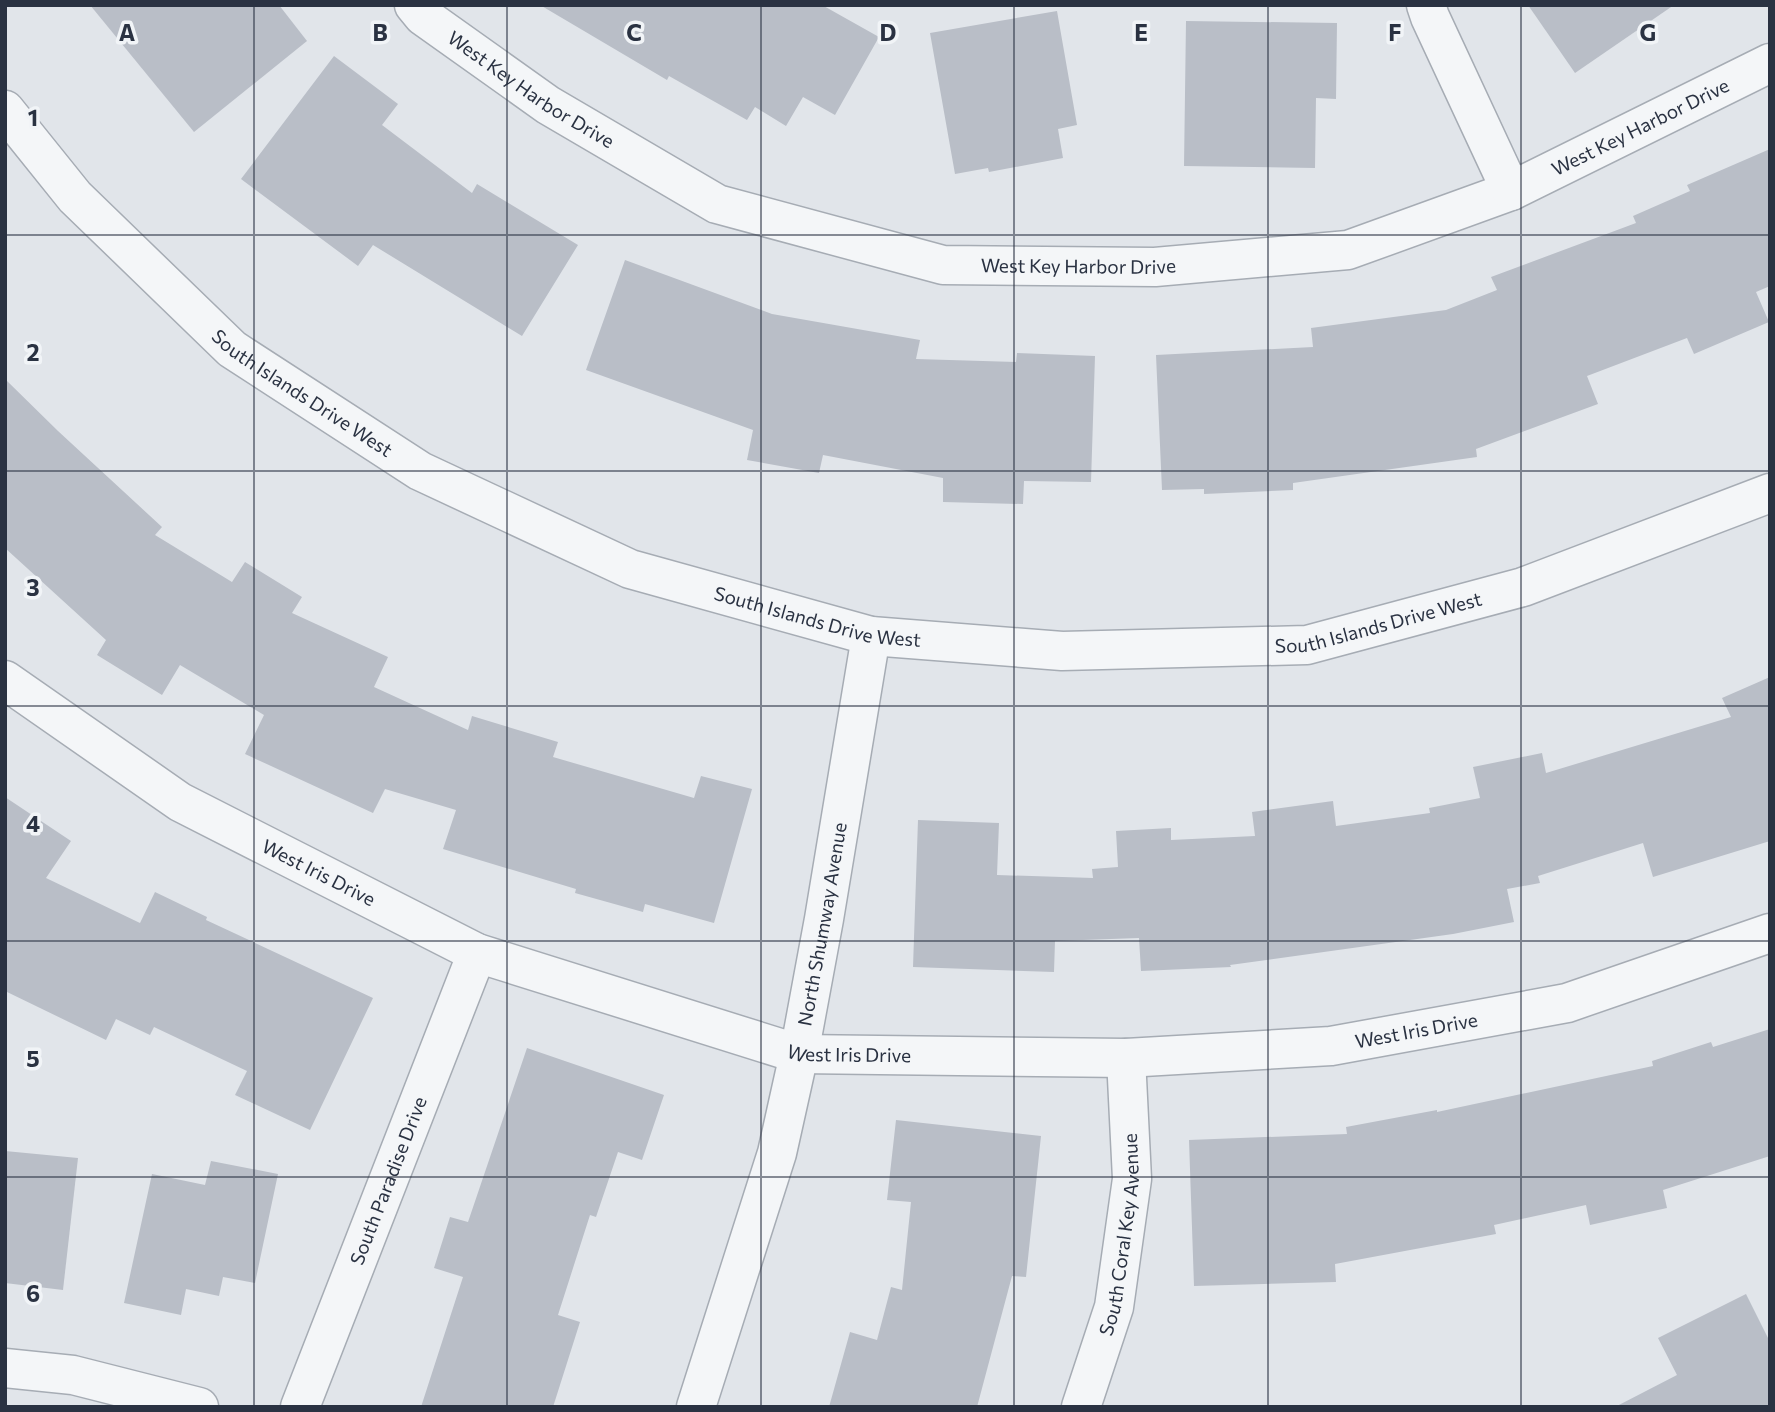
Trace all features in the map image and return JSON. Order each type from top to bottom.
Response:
[{"type":"street","name":"West Key Harbor Drive","points":[[414,5],[423,16],[548,105],[717,204],[943,265],[1155,267],[1348,250],[1511,191],[1770,63]]},
{"type":"street","points":[[1426,5],[1511,191]]},
{"type":"street","name":"South Islands Drive West","points":[[5,110],[75,197],[232,349],[419,471],[630,569],[871,636],[1062,651],[1307,645],[1523,587],[1770,493]]},
{"type":"street","name":"North Shumway Avenue","points":[[696,1407],[777,1153],[799,1055],[824,919],[871,636]]},
{"type":"street","name":"West Iris Drive","points":[[5,680],[180,802],[477,953],[799,1055],[1126,1058],[1331,1046],[1567,1003],[1770,933]]},
{"type":"street","name":"South Paradise Drive","points":[[300,1407],[477,953]]},
{"type":"street","name":"South Coral Key Avenue","points":[[1081,1407],[1114,1307],[1132,1179],[1126,1058]]},
{"type":"street","points":[[5,1368],[73,1376],[199,1407]]},
{"type":"building","points":[[90,5],[279,5],[307,41],[194,132]]},
{"type":"building","points":[[540,5],[822,5],[879,37],[835,115],[803,97],[786,126],[755,107],[747,120],[669,76],[667,80]]},
{"type":"building","points":[[1528,5],[1674,5],[1575,73]]},
{"type":"building","points":[[1057,11],[1077,125],[1058,129],[1063,158],[989,172],[988,168],[955,174],[930,33]]},
{"type":"building","points":[[1186,21],[1337,23],[1336,99],[1316,98],[1315,168],[1184,166]]},
{"type":"building","points":[[334,56],[398,104],[382,125],[472,193],[477,184],[578,245],[522,336],[373,245],[358,266],[241,179]]},
{"type":"building","points":[[1770,149],[1770,286],[1756,292],[1769,322],[1694,354],[1687,338],[1587,376],[1598,404],[1476,449],[1477,457],[1293,483],[1293,490],[1204,494],[1204,489],[1162,490],[1156,355],[1313,347],[1311,328],[1446,310],[1497,290],[1491,277],[1636,223],[1633,216],[1690,191],[1687,185]]},
{"type":"building","points":[[625,260],[772,314],[920,340],[916,359],[1016,362],[1017,353],[1095,356],[1091,482],[1024,481],[1023,504],[943,502],[943,478],[823,455],[819,473],[747,460],[753,430],[586,370]]},
{"type":"building","points":[[5,379],[162,527],[155,535],[232,582],[245,562],[302,597],[292,613],[388,657],[374,687],[468,730],[472,716],[558,742],[553,757],[694,798],[701,776],[752,789],[714,923],[645,904],[643,912],[575,893],[576,889],[443,849],[456,810],[385,789],[373,813],[245,754],[264,715],[180,665],[162,695],[97,655],[106,640],[5,548]]},
{"type":"building","points":[[1770,677],[1770,841],[1653,877],[1643,843],[1538,876],[1540,883],[1507,889],[1514,922],[1453,934],[1230,965],[1231,967],[1141,971],[1139,938],[1055,941],[1054,972],[913,967],[918,820],[999,823],[997,875],[1093,878],[1092,869],[1118,867],[1116,831],[1171,828],[1171,840],[1255,836],[1252,812],[1333,801],[1336,826],[1430,813],[1429,808],[1480,798],[1473,767],[1542,753],[1546,773],[1731,717],[1722,698]]},
{"type":"building","points":[[5,797],[71,841],[46,878],[140,923],[155,892],[207,917],[206,920],[373,998],[310,1130],[235,1095],[247,1071],[154,1027],[150,1035],[116,1019],[106,1040],[5,991]]},
{"type":"building","points":[[1770,1029],[1770,1156],[1663,1190],[1667,1208],[1590,1225],[1586,1205],[1494,1225],[1496,1234],[1335,1264],[1336,1282],[1194,1286],[1189,1140],[1347,1134],[1346,1127],[1437,1112],[1653,1066],[1652,1061],[1711,1042],[1713,1047]]},
{"type":"building","points":[[527,1048],[664,1095],[642,1160],[618,1152],[596,1217],[590,1215],[558,1315],[580,1322],[553,1407],[421,1407],[463,1277],[434,1268],[450,1217],[468,1222]]},
{"type":"building","points":[[896,1120],[1041,1136],[1026,1277],[1012,1276],[977,1407],[829,1407],[850,1332],[877,1340],[891,1287],[902,1290],[911,1202],[887,1200]]},
{"type":"building","points":[[5,1151],[78,1158],[63,1290],[5,1283]]},
{"type":"building","points":[[211,1161],[278,1174],[255,1283],[223,1277],[219,1296],[186,1289],[181,1315],[124,1303],[152,1174],[205,1185]]},
{"type":"building","points":[[1746,1294],[1770,1342],[1770,1407],[1615,1407],[1677,1375],[1658,1338]]}]
